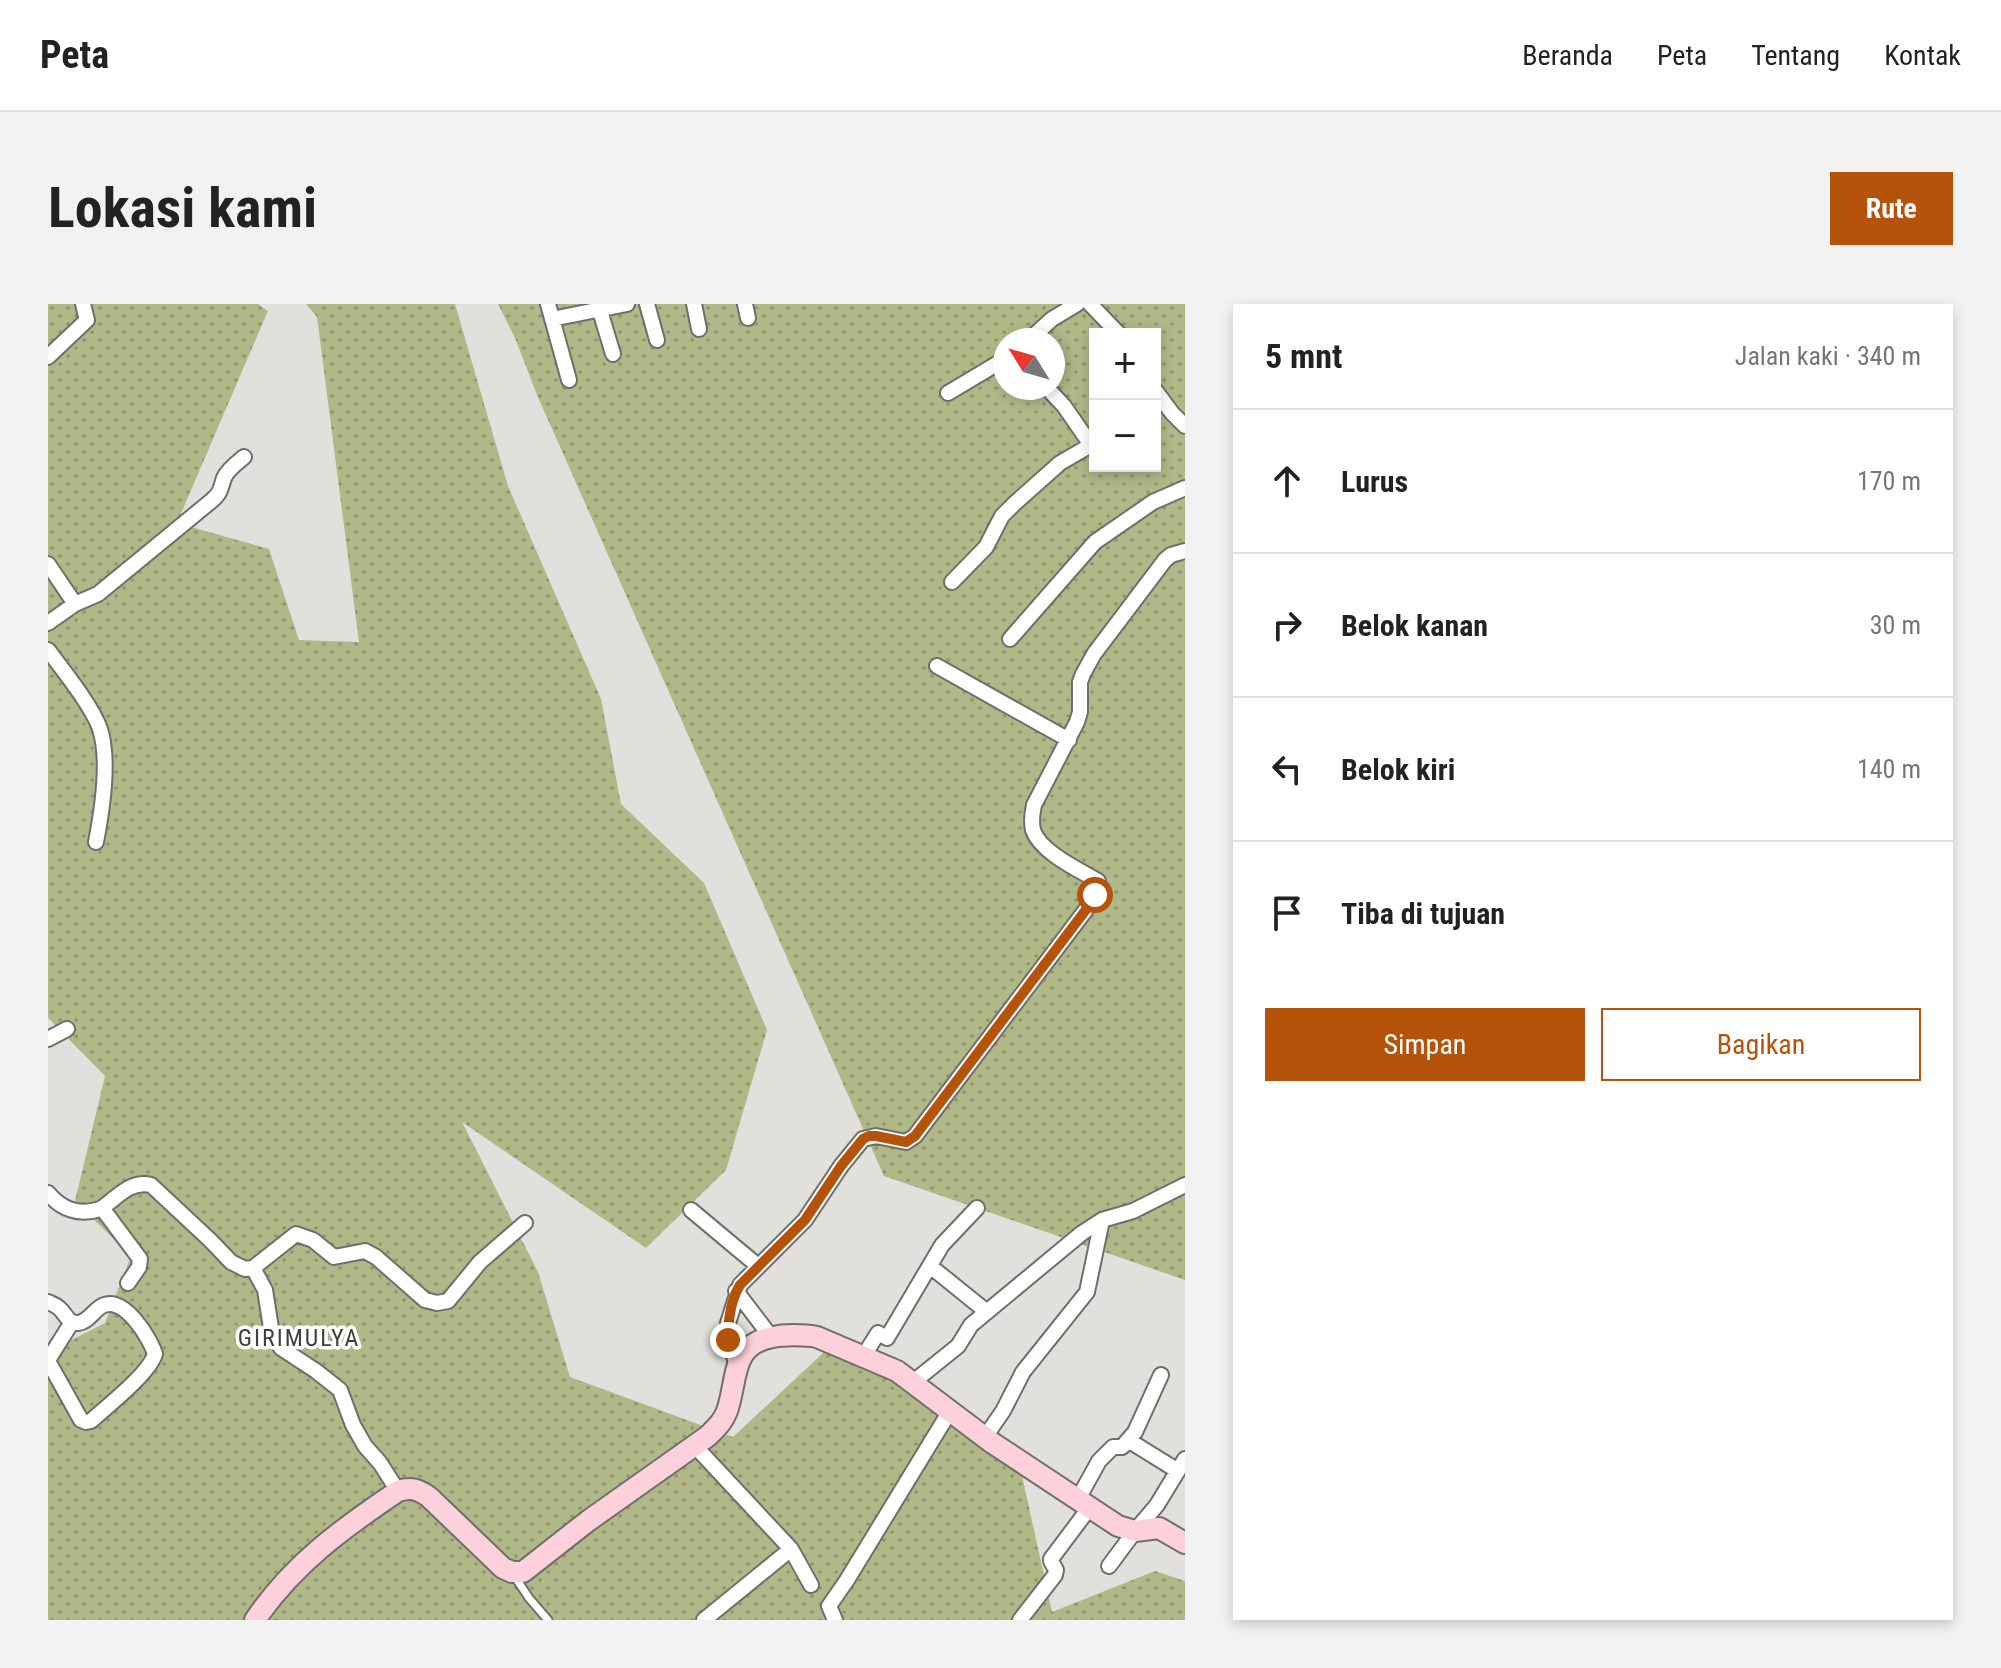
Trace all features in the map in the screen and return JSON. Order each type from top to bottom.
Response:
[{"type":"street","points":[[48,357],[87,320],[83,304]]},
{"type":"street","points":[[548,304],[569,380]]},
{"type":"street","points":[[552,319],[627,304]]},
{"type":"street","points":[[647,304],[657,340]]},
{"type":"street","points":[[694,304],[699,329]]},
{"type":"street","points":[[1042,328],[1077,304]]},
{"type":"street","points":[[1090,304],[1113,328]]},
{"type":"street","points":[[599,308],[613,354]]},
{"type":"street","points":[[948,393],[993,366]]},
{"type":"street","points":[[1161,398],[1185,426]]},
{"type":"street","points":[[952,582],[986,547],[1002,516],[1014,504],[1060,463],[1091,445],[1058,400]]},
{"type":"street","points":[[48,623],[75,604],[98,594],[210,502],[221,491],[229,471],[244,457]]},
{"type":"street","points":[[1010,639],[1095,542],[1153,502],[1185,488]]},
{"type":"street","points":[[737,1364],[728,1340],[728,1323],[740,1285],[805,1220],[863,1139],[876,1136],[906,1142],[915,1136],[1078,921],[1099,888],[1098,881],[1043,846],[1033,829],[1031,818],[1034,805],[1069,740],[1080,712],[1080,682],[1094,654],[1165,560],[1185,551]]},
{"type":"street","points":[[48,564],[75,604]]},
{"type":"street","points":[[48,650],[101,731],[104,785],[96,842]]},
{"type":"street","points":[[937,666],[1069,740]]},
{"type":"street","points":[[48,1039],[67,1029]]},
{"type":"street","points":[[48,1193],[56,1203],[72,1211],[102,1208],[133,1185],[151,1185],[231,1262],[245,1269],[253,1268],[296,1234],[313,1240],[334,1257],[365,1251],[425,1300],[437,1303],[448,1301],[480,1262],[525,1223]]},
{"type":"street","points":[[912,1383],[958,1346],[971,1325],[1082,1233],[1102,1220],[1133,1211],[1185,1185]]},
{"type":"street","points":[[102,1208],[140,1259],[139,1267],[128,1283]]},
{"type":"street","points":[[863,1357],[878,1333],[887,1338],[942,1245],[977,1208]]},
{"type":"street","points":[[691,1210],[758,1266]]},
{"type":"street","points":[[985,1437],[1003,1411],[1023,1372],[1087,1292],[1102,1220]]},
{"type":"street","points":[[930,1266],[987,1312]]},
{"type":"street","points":[[253,1268],[265,1290],[271,1328],[281,1348],[340,1390],[365,1446],[398,1491]]},
{"type":"street","points":[[736,1291],[771,1337]]},
{"type":"street","points":[[48,1302],[58,1306],[69,1321],[72,1322],[75,1323],[84,1321],[105,1305],[117,1305],[140,1325],[154,1349],[154,1360],[91,1421],[86,1422],[81,1420],[48,1360],[72,1322]]},
{"type":"street","points":[[255,1620],[285,1583],[328,1540],[398,1491],[413,1488],[422,1492],[497,1563],[518,1573],[529,1568],[720,1425],[726,1414],[737,1364],[745,1351],[771,1337],[812,1336],[888,1366],[985,1437],[1118,1526],[1135,1531],[1159,1528],[1184,1541]]},
{"type":"street","points":[[1020,1620],[1055,1575],[1051,1559],[1084,1503],[1099,1461],[1113,1447],[1122,1447],[1135,1432],[1161,1375]]},
{"type":"street","points":[[835,1620],[829,1604],[847,1580],[950,1411]]},
{"type":"street","points":[[1109,1566],[1157,1505],[1181,1465],[1128,1440]]},
{"type":"street","points":[[694,1445],[791,1549],[811,1585]]},
{"type":"street","points":[[704,1620],[791,1549]]},
{"type":"lane","points":[[512,1572],[548,1620]]},
{"type":"green space","points":[[48,304],[258,304],[268,311],[177,523],[269,549],[299,640],[359,642],[317,317],[306,304],[455,304],[508,486],[601,699],[621,804],[704,883],[767,1030],[726,1170],[646,1248],[462,1122],[538,1272],[570,1377],[733,1437],[836,1341],[1016,1448],[1052,1612],[1155,1571],[1185,1581],[1185,1620],[48,1620],[48,1352],[105,1323],[131,1256],[75,1201],[105,1076],[48,1018]]},
{"type":"green space","points":[[498,304],[1185,304],[1185,1280],[884,1176]]},
{"type":"district","name":"GIRIMULYA","points":[[299,1338]]},
{"type":"route","points":[[728,1340],[728,1323],[740,1285],[805,1220],[863,1139],[876,1136],[906,1142],[915,1136],[1095,895]]}]
